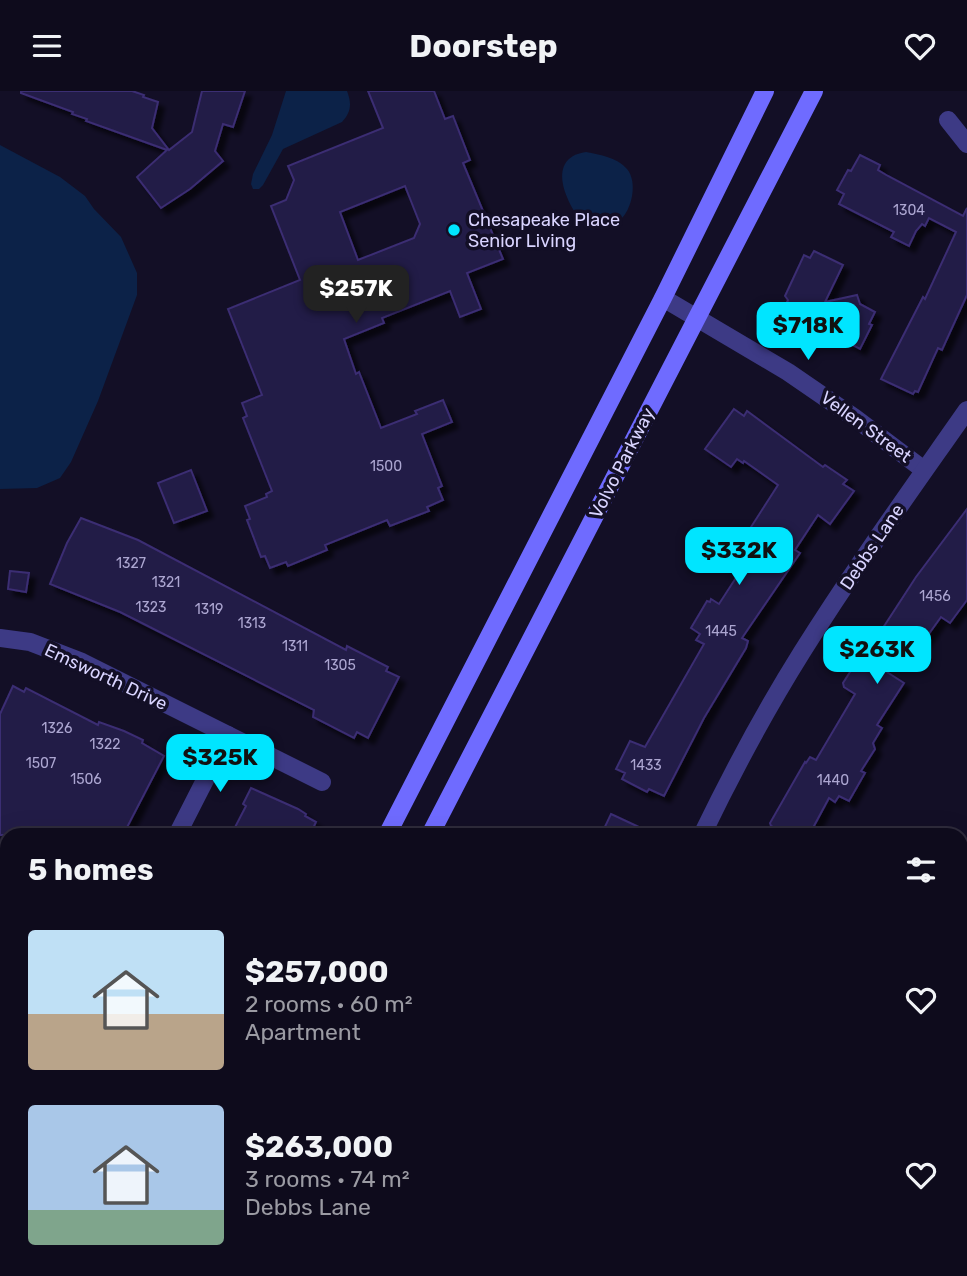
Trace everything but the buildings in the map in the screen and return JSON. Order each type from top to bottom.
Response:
[{"type":"main road","points":[[391,828],[663,297],[765,91]]},
{"type":"main road","name":"Volvo Parkway","points":[[434,828],[814,91]]},
{"type":"street","points":[[948,120],[967,144]]},
{"type":"street","name":"Vellen Street","points":[[663,297],[788,372],[856,418],[924,470]]},
{"type":"street","name":"Debbs Lane","points":[[706,828],[750,740],[800,655],[858,564],[967,410]]},
{"type":"street","name":"Emsworth Drive","points":[[0,638],[30,642],[82,662],[322,782]]},
{"type":"street","points":[[181,828],[228,735]]},
{"type":"water","points":[[286,91],[347,91],[349,111],[342,122],[283,149],[263,185],[259,189],[253,189],[253,174],[272,135]]},
{"type":"water","points":[[0,145],[60,177],[85,196],[121,237],[137,273],[137,295],[98,401],[71,462],[60,478],[37,488],[0,489]]},
{"type":"water","points":[[586,152],[618,162],[627,169],[632,181],[628,210],[620,220],[605,228],[588,229],[573,210],[563,186],[565,164],[573,156]]},
{"type":"place","name":"Chesapeake Place Senior Living","points":[[454,230]]}]
